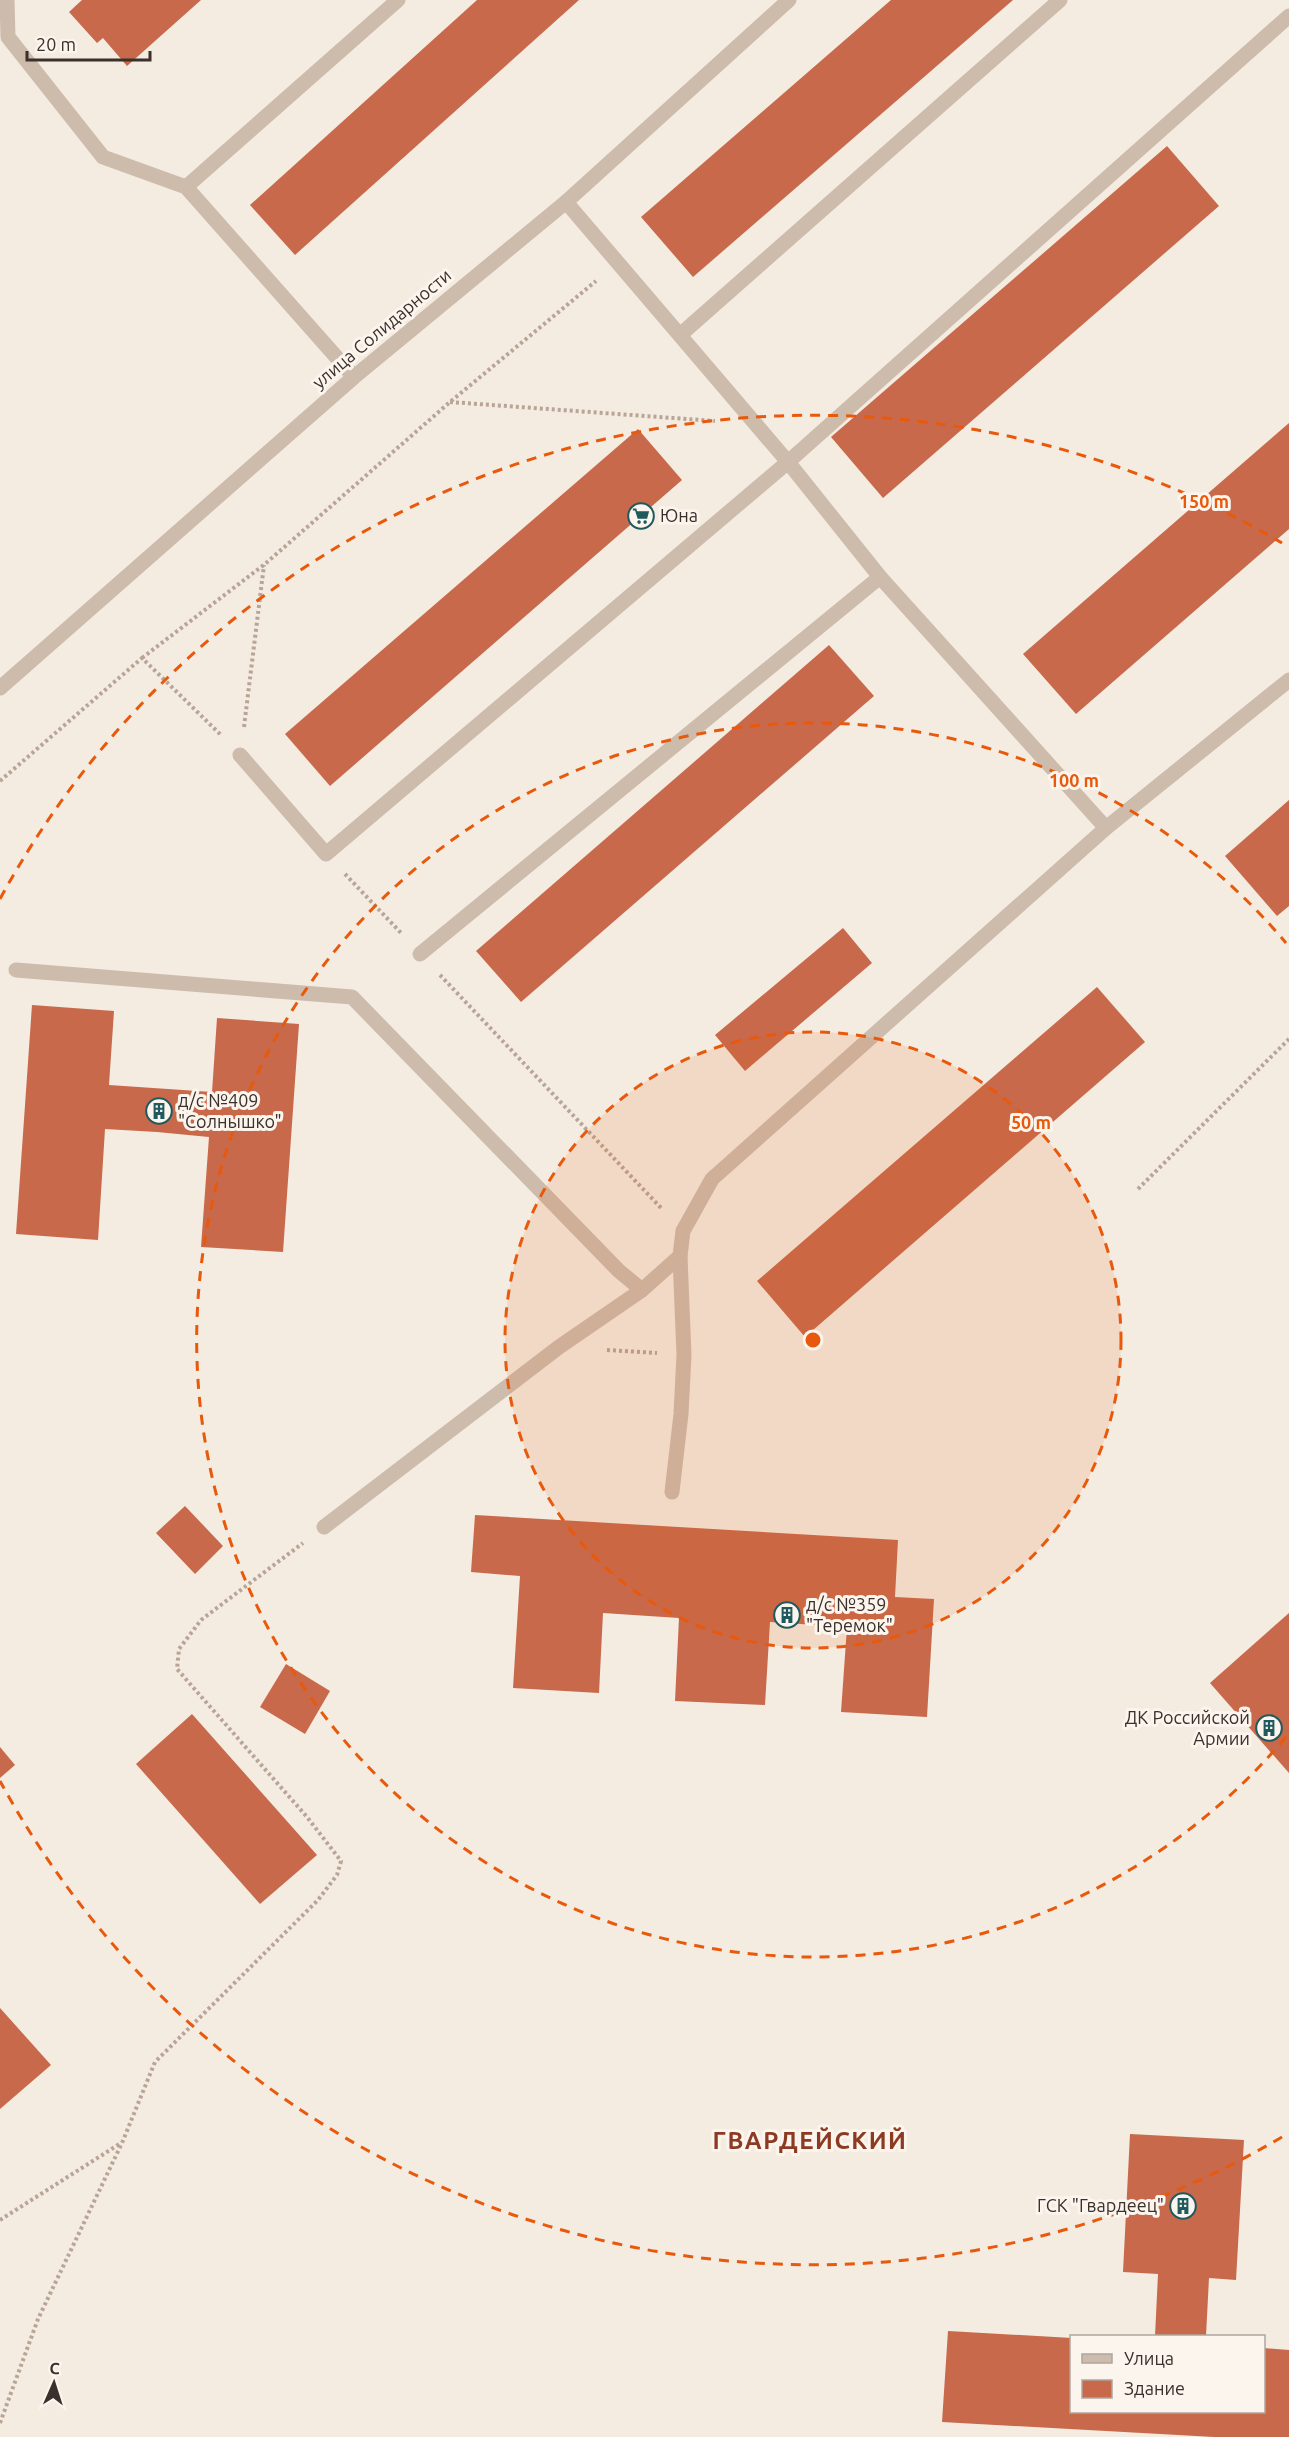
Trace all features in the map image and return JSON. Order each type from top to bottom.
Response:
[{"type":"lane","points":[[7,0],[8,37],[102,157],[186,187],[354,377]]},
{"type":"lane","points":[[186,187],[398,0]]},
{"type":"lane","name":"улица Солидарности","points":[[0,688],[354,377],[566,202],[789,0]]},
{"type":"lane","points":[[680,335],[1060,0]]},
{"type":"lane","points":[[240,755],[326,854],[788,462],[1289,16]]},
{"type":"lane","points":[[566,202],[788,462],[880,577],[1106,828]]},
{"type":"lane","points":[[420,954],[880,577]]},
{"type":"lane","points":[[672,1492],[681,1414],[684,1355],[680,1256],[683,1231],[712,1179],[1106,828],[1289,680]]},
{"type":"lane","points":[[16,970],[352,997],[619,1271],[642,1290]]},
{"type":"lane","points":[[324,1527],[559,1347],[642,1290],[680,1256]]},
{"type":"path","points":[[0,781],[142,658],[265,564],[450,402],[618,262]]},
{"type":"path","points":[[450,402],[756,424]]},
{"type":"path","points":[[240,755],[265,564]]},
{"type":"path","points":[[142,658],[240,755]]},
{"type":"path","points":[[326,854],[683,1231]]},
{"type":"path","points":[[1138,1189],[1289,1039]]},
{"type":"path","points":[[559,1347],[684,1355]]},
{"type":"path","points":[[0,2423],[38,2319],[122,2143],[155,2062],[318,1900],[337,1875],[341,1861],[307,1817],[177,1669],[179,1649],[201,1620],[324,1527]]},
{"type":"path","points":[[0,2220],[122,2143]]},
{"type":"building","points":[[82,0],[201,0],[127,66],[103,38],[97,43],[69,12]]},
{"type":"building","points":[[477,0],[579,0],[295,255],[250,205]]},
{"type":"building","points":[[891,0],[1013,0],[693,277],[641,217]]},
{"type":"building","points":[[1167,146],[1219,206],[883,498],[831,437]]},
{"type":"building","points":[[1289,423],[1289,529],[1076,714],[1023,654]]},
{"type":"building","points":[[638,429],[682,480],[330,786],[285,734]]},
{"type":"building","points":[[829,645],[874,696],[521,1002],[476,951]]},
{"type":"building","points":[[1289,800],[1289,906],[1277,916],[1225,856]]},
{"type":"building","points":[[843,928],[872,963],[745,1071],[715,1035]]},
{"type":"building","points":[[1097,987],[1145,1042],[805,1337],[757,1281]]},
{"type":"building","name":"д/с №409 \"Солнышко\"","points":[[32,1005],[114,1011],[109,1085],[212,1092],[217,1018],[299,1024],[283,1252],[201,1247],[209,1137],[157,1132],[105,1129],[98,1240],[16,1234]]},
{"type":"building","points":[[185,1506],[223,1546],[195,1574],[156,1533]]},
{"type":"building","name":"д/с №359 \"Теремок\"","points":[[475,1515],[898,1540],[895,1597],[934,1599],[927,1717],[841,1712],[847,1627],[770,1622],[765,1705],[675,1701],[679,1618],[603,1613],[599,1693],[513,1688],[520,1576],[471,1572]]},
{"type":"building","name":"ДК Российской Армии","points":[[1289,1613],[1289,1773],[1210,1683]]},
{"type":"building","points":[[286,1664],[330,1691],[305,1734],[260,1707]]},
{"type":"building","points":[[192,1714],[317,1855],[260,1904],[136,1764]]},
{"type":"building","points":[[0,1747],[15,1765],[0,1778]]},
{"type":"building","points":[[0,2008],[51,2065],[0,2109]]},
{"type":"building","name":"ГСК \"Гвардеец\"","points":[[1130,2134],[1244,2140],[1236,2280],[1209,2278],[1206,2335],[1155,2335],[1158,2274],[1123,2272]]},
{"type":"building","points":[[948,2331],[1070,2338],[1070,2413],[1265,2413],[1265,2348],[1289,2350],[1289,2437],[1214,2437],[942,2422]]},
{"type":"place","name":"Юна","points":[[641,516]]},
{"type":"place","name":"д/с №409 \"Солнышко\"","points":[[159,1111]]},
{"type":"place","name":"д/с №359 \"Теремок\"","points":[[787,1615]]},
{"type":"place","name":"ДК Российской Армии","points":[[1269,1728]]},
{"type":"place","name":"ГСК \"Гвардеец\"","points":[[1183,2206]]},
{"type":"district","name":"ГВАРДЕЙСКИЙ","points":[[810,2141]]}]
